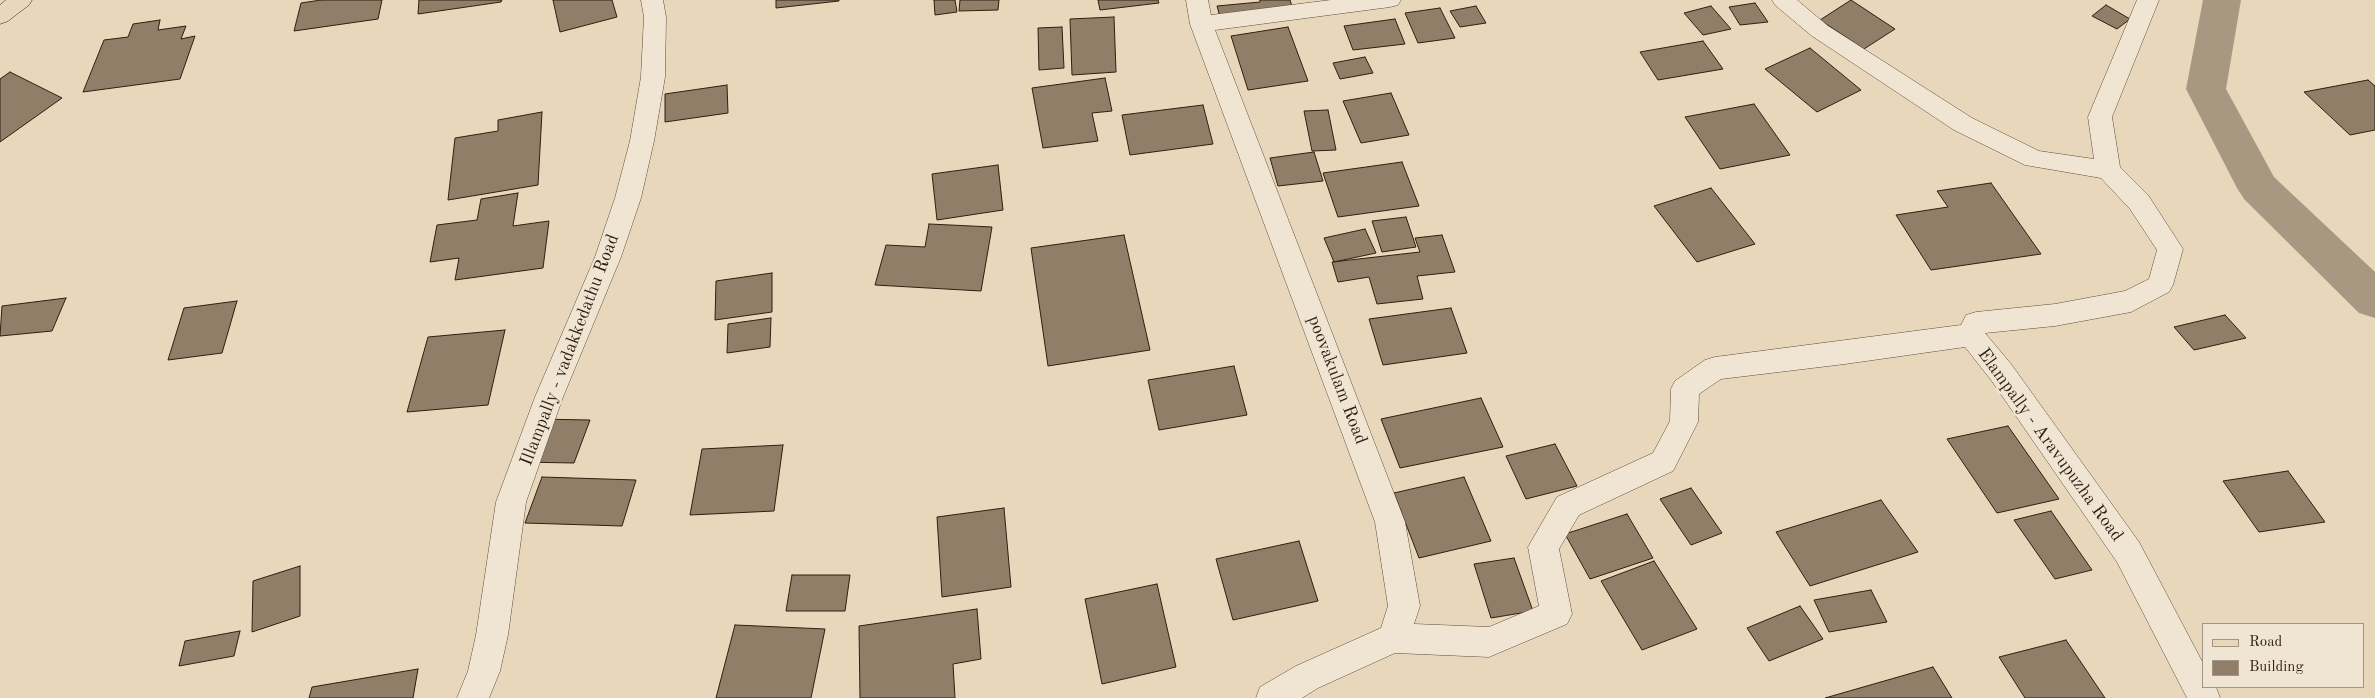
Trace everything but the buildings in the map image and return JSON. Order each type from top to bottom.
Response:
[{"type":"main road","points":[[0,16],[19,0]]},
{"type":"street","points":[[0,5],[19,0]]},
{"type":"street","name":"Illampally - vadakkedathu Road","points":[[474,698],[484,671],[492,635],[511,502],[549,397],[608,257],[628,198],[642,141],[653,77],[655,17],[652,0]]},
{"type":"street","points":[[1199,12],[1390,0]]},
{"type":"street","points":[[1783,0],[1820,31],[1963,124],[2034,159],[2108,170],[2100,117],[2148,0]]},
{"type":"street","name":"poovakulam Road","points":[[1199,12],[1390,522],[1404,606],[1394,638]]},
{"type":"street","name":"Elampally - Aravupuzha Road","points":[[2108,170],[2139,202],[2170,249],[2160,285],[2132,301],[2054,315],[1976,323],[1971,335],[2001,372],[2128,552],[2204,698]]},
{"type":"street","points":[[1272,698],[1307,677],[1394,638],[1489,642],[1556,614],[1543,547],[1568,506],[1663,462],[1684,422],[1685,389],[1715,368],[1845,353],[1971,335]]},
{"type":"waterway","points":[[2222,0],[2206,89],[2259,188],[2375,300]]}]
